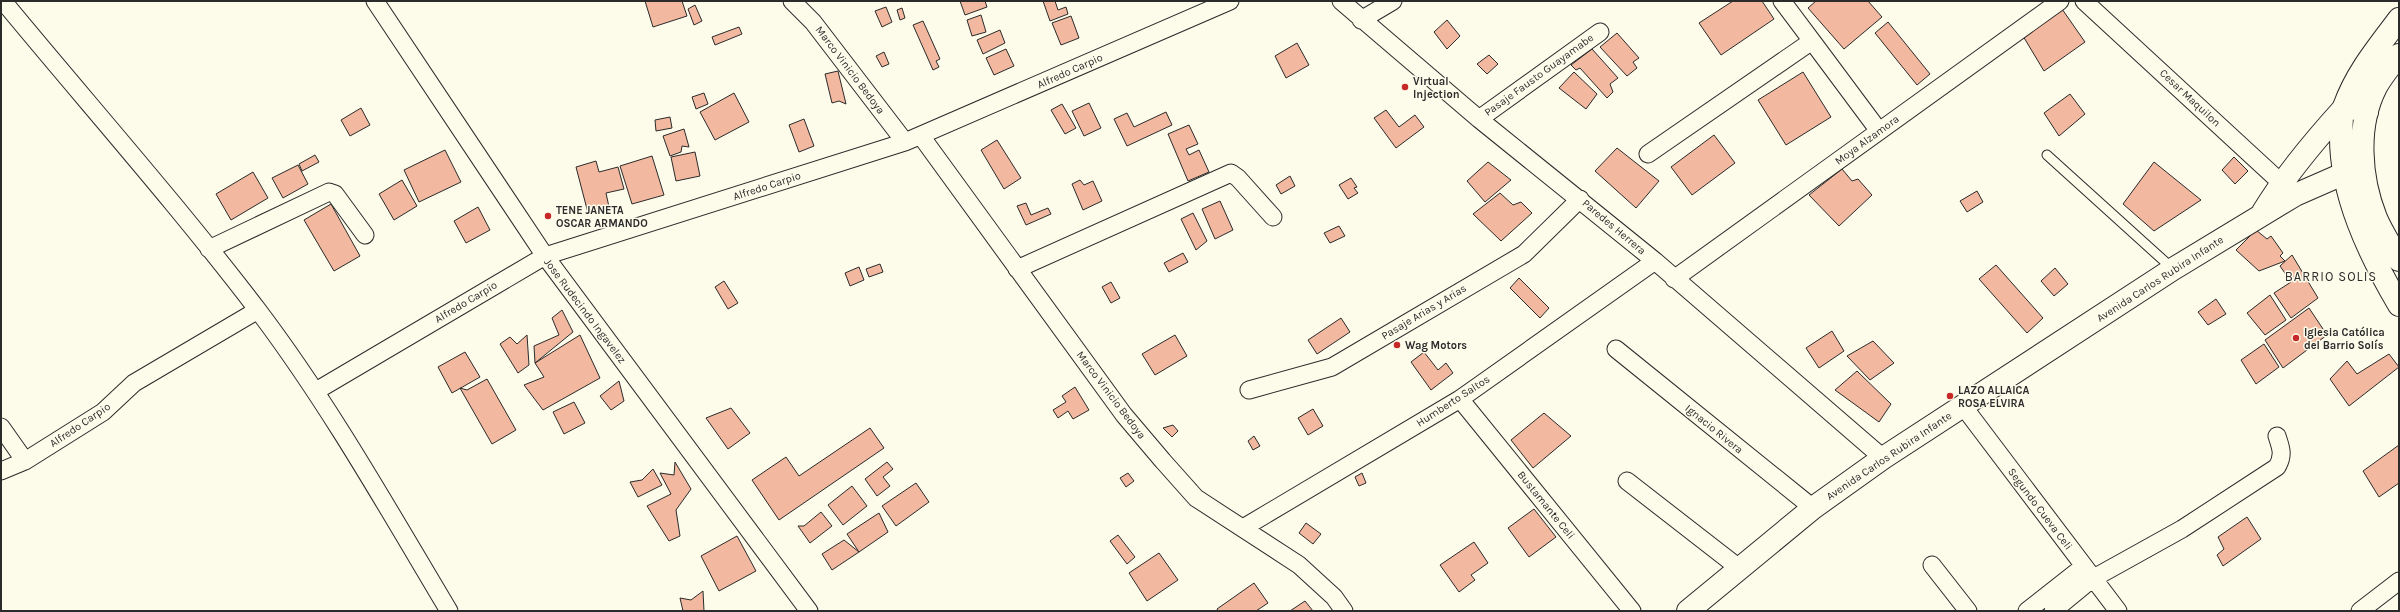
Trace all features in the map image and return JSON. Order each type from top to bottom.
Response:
[{"type":"street","points":[[3,1],[258,310],[316,391],[449,611]]},
{"type":"street","name":"Jose Rudecindo Ingavelez","points":[[375,1],[544,256],[810,611]]},
{"type":"street","name":"Marco Vinicio Bedoya","points":[[792,1],[813,22],[905,142]]},
{"type":"street","name":"Alfredo Carpio","points":[[316,391],[544,256],[905,142],[1230,1]]},
{"type":"street","name":"Paredes Herrera","points":[[1341,1],[1361,20],[1479,119],[1655,261],[1883,458]]},
{"type":"street","points":[[1361,20],[1393,1]]},
{"type":"street","points":[[1782,1],[1879,131]]},
{"type":"street","name":"Moya Alzamora","points":[[1674,279],[2060,1]]},
{"type":"street","name":"Cesar Maquilon","points":[[2084,1],[2288,189]]},
{"type":"street","points":[[2399,19],[2367,61],[2355,82],[2344,108],[2341,148],[2343,174],[2354,212],[2399,305]]},
{"type":"street","name":"Pasaje Fausto Guayamabe","points":[[1479,119],[1600,32]]},
{"type":"street","points":[[1648,154],[1812,41]]},
{"type":"street","points":[[2399,55],[2376,87],[2366,112],[2363,141],[2365,184],[2376,218],[2399,260]]},
{"type":"street","points":[[2344,108],[2359,109],[2366,112]]},
{"type":"street","name":"Avenida Carlos Rubira Infante","points":[[1688,611],[1813,508],[1883,458],[2173,269],[2263,214],[2288,189],[2313,142],[2344,108]]},
{"type":"street","name":"Marco Vinicio Bedoya","points":[[921,136],[1124,415],[1163,461],[1196,498],[1299,565],[1334,597],[1344,611]]},
{"type":"street","points":[[2288,189],[2343,174],[2363,157]]},
{"type":"street","points":[[1017,269],[1231,173],[1238,178],[1272,217]]},
{"type":"street","points":[[209,249],[329,192],[335,194],[365,235]]},
{"type":"street","name":"Pasaje Arias y Arias","points":[[1248,390],[1332,367],[1524,254],[1580,199]]},
{"type":"street","name":"Humberto Saltos","points":[[1243,528],[1460,399],[1655,261]]},
{"type":"street","name":"Alfredo Carpio","points":[[1,471],[25,461],[103,412],[134,383],[258,310]]},
{"type":"street","name":"Ignacio Rivera","points":[[1616,349],[1813,508]]},
{"type":"street","name":"Bustamante Celi","points":[[1460,399],[1632,611]]},
{"type":"street","name":"Segundo Cueva Celi","points":[[1963,406],[2118,611]]},
{"type":"street","points":[[1,428],[25,461]]},
{"type":"street","points":[[2027,611],[2088,573],[2182,529],[2277,467],[2282,459],[2282,450],[2277,436]]},
{"type":"street","points":[[1627,481],[1739,568]]},
{"type":"street","points":[[1932,565],[1968,611]]},
{"type":"street","points":[[2053,611],[2088,573]]},
{"type":"street","points":[[2360,611],[2399,581]]},
{"type":"lane","points":[[2047,156],[2173,269]]},
{"type":"building","points":[[645,1],[682,1],[687,16],[653,27]]},
{"type":"building","points":[[960,1],[985,1],[987,7],[965,15]]},
{"type":"building","points":[[1043,1],[1055,1],[1058,10],[1066,7],[1068,14],[1050,21]]},
{"type":"building","points":[[1733,1],[1762,1],[1774,19],[1721,55],[1699,23]]},
{"type":"building","points":[[1816,1],[1868,1],[1882,17],[1844,49],[1808,8]]},
{"type":"building","points":[[695,5],[702,21],[694,25],[688,9]]},
{"type":"building","points":[[886,7],[892,22],[882,27],[875,11]]},
{"type":"building","points":[[902,8],[905,18],[900,20],[897,10]]},
{"type":"building","points":[[2062,9],[2085,42],[2044,71],[2023,36]]},
{"type":"building","points":[[981,15],[986,32],[972,36],[967,20]]},
{"type":"building","points":[[1071,16],[1079,38],[1061,45],[1052,23]]},
{"type":"building","points":[[1447,20],[1460,36],[1447,49],[1434,32]]},
{"type":"building","points":[[923,21],[940,59],[936,61],[939,67],[933,70],[913,25]]},
{"type":"building","points":[[1888,22],[1930,74],[1917,85],[1875,33]]},
{"type":"building","points":[[739,27],[742,34],[715,45],[712,37]]},
{"type":"building","points":[[1000,30],[1005,43],[983,54],[977,40]]},
{"type":"building","points":[[1617,33],[1639,58],[1633,62],[1637,68],[1627,76],[1600,47]]},
{"type":"building","points":[[1297,43],[1309,65],[1286,78],[1275,56]]},
{"type":"building","points":[[1006,49],[1014,66],[994,75],[986,58]]},
{"type":"building","points":[[1592,49],[1618,78],[1610,84],[1613,92],[1607,98],[1580,68],[1576,70],[1571,65]]},
{"type":"building","points":[[884,52],[889,64],[882,67],[876,56]]},
{"type":"building","points":[[1489,55],[1498,64],[1487,74],[1477,64]]},
{"type":"building","points":[[838,71],[846,104],[839,101],[832,103],[825,74]]},
{"type":"building","points":[[1574,72],[1597,94],[1586,109],[1559,88]]},
{"type":"building","points":[[1803,72],[1831,117],[1786,145],[1758,100]]},
{"type":"building","points":[[704,93],[708,104],[696,109],[692,97]]},
{"type":"building","points":[[734,93],[749,122],[715,140],[700,112]]},
{"type":"building","points":[[2070,94],[2085,114],[2059,136],[2044,113]]},
{"type":"building","points":[[1089,103],[1101,128],[1084,136],[1072,111]]},
{"type":"building","points":[[1062,104],[1076,128],[1065,134],[1051,110]]},
{"type":"building","points":[[361,108],[370,125],[350,136],[341,120]]},
{"type":"building","points":[[1386,110],[1399,127],[1415,115],[1424,127],[1396,148],[1374,118]]},
{"type":"building","points":[[1166,112],[1172,125],[1127,146],[1114,119],[1127,113],[1134,127]]},
{"type":"building","points":[[670,117],[672,128],[656,131],[655,120]]},
{"type":"building","points":[[804,119],[814,146],[799,152],[789,125]]},
{"type":"building","points":[[1189,125],[1198,144],[1186,149],[1189,155],[1199,150],[1209,172],[1188,181],[1168,134]]},
{"type":"building","points":[[684,129],[689,147],[682,146],[681,152],[670,156],[663,136]]},
{"type":"building","points":[[1714,135],[1735,163],[1692,195],[1671,167]]},
{"type":"building","points":[[997,140],[1021,178],[1004,189],[981,150]]},
{"type":"building","points":[[1617,148],[1659,181],[1636,208],[1595,171]]},
{"type":"building","points":[[445,150],[461,182],[419,202],[404,170]]},
{"type":"building","points":[[695,152],[700,176],[676,181],[671,157]]},
{"type":"building","points":[[315,155],[319,162],[302,171],[299,164]]},
{"type":"building","points":[[652,156],[664,195],[632,204],[620,166]]},
{"type":"building","points":[[2234,157],[2248,171],[2235,184],[2222,170]]},
{"type":"building","points":[[596,161],[599,172],[618,167],[624,189],[606,193],[609,207],[588,213],[576,167]]},
{"type":"building","points":[[1488,162],[1511,180],[1485,202],[1467,181]]},
{"type":"building","points":[[2154,162],[2201,200],[2154,231],[2123,204]]},
{"type":"building","points":[[298,165],[308,184],[283,198],[272,178]]},
{"type":"building","points":[[1842,169],[1852,181],[1858,179],[1872,195],[1839,226],[1809,195]]},
{"type":"building","points":[[253,172],[268,198],[231,220],[216,194]]},
{"type":"building","points":[[1290,176],[1295,186],[1281,194],[1276,185]]},
{"type":"building","points":[[1351,178],[1357,187],[1354,188],[1358,193],[1348,199],[1339,185]]},
{"type":"building","points":[[402,180],[417,206],[394,220],[379,194]]},
{"type":"building","points":[[1080,180],[1084,185],[1093,181],[1102,201],[1083,210],[1072,184]]},
{"type":"building","points":[[1977,191],[1983,202],[1967,212],[1960,201]]},
{"type":"building","points":[[1500,193],[1513,205],[1521,202],[1532,213],[1501,241],[1473,214]]},
{"type":"building","points":[[1220,201],[1233,230],[1215,239],[1202,209]]},
{"type":"building","points":[[1026,203],[1031,215],[1048,208],[1051,214],[1026,225],[1017,206]]},
{"type":"building","points":[[331,204],[360,256],[334,271],[304,220]]},
{"type":"building","points":[[478,207],[490,230],[466,243],[454,221]]},
{"type":"building","points":[[1193,213],[1207,241],[1196,250],[1181,219]]},
{"type":"building","points":[[1339,226],[1345,236],[1330,243],[1324,233]]},
{"type":"building","points":[[2256,230],[2267,239],[2271,236],[2283,253],[2280,256],[2285,261],[2259,271],[2236,250]]},
{"type":"building","points":[[1183,253],[1188,262],[1169,272],[1164,263]]},
{"type":"building","points":[[2292,255],[2318,298],[2291,318],[2274,293],[2291,282],[2280,266]]},
{"type":"building","points":[[880,264],[883,272],[869,277],[866,269]]},
{"type":"building","points":[[1996,265],[2043,318],[2027,333],[1979,279]]},
{"type":"building","points":[[859,267],[864,280],[850,286],[845,273]]},
{"type":"building","points":[[2055,268],[2068,284],[2054,296],[2041,281]]},
{"type":"building","points":[[1519,278],[1549,308],[1540,318],[1510,288]]},
{"type":"building","points":[[724,281],[738,303],[728,309],[715,287]]},
{"type":"building","points":[[1111,282],[1120,298],[1111,303],[1102,287]]},
{"type":"building","points":[[2270,295],[2286,320],[2265,335],[2247,313]]},
{"type":"building","points":[[2216,299],[2226,314],[2208,325],[2198,312]]},
{"type":"building","name":"Iglesia Católica del Barrio Solís","points":[[2309,308],[2327,335],[2283,368],[2265,340]]},
{"type":"building","points":[[562,310],[573,332],[535,363],[534,346],[559,335],[552,318]]},
{"type":"building","points":[[1341,318],[1350,332],[1317,354],[1308,340]]},
{"type":"building","points":[[1832,331],[1844,351],[1819,368],[1806,348]]},
{"type":"building","points":[[527,335],[529,365],[518,373],[500,344],[510,337],[517,344]]},
{"type":"building","points":[[580,335],[600,378],[543,410],[524,385],[544,377],[535,363]]},
{"type":"building","points":[[1175,335],[1187,356],[1155,375],[1142,354]]},
{"type":"building","points":[[1873,341],[1894,363],[1870,380],[1847,356]]},
{"type":"building","points":[[2264,344],[2279,367],[2256,384],[2241,360]]},
{"type":"building","points":[[465,352],[480,377],[452,393],[438,367]]},
{"type":"building","points":[[1424,352],[1438,370],[1446,363],[1453,373],[1431,390],[1411,362]]},
{"type":"building","points":[[2389,354],[2399,367],[2349,406],[2330,379],[2347,361],[2357,374]]},
{"type":"building","points":[[1857,371],[1891,404],[1879,422],[1835,390]]},
{"type":"building","points":[[487,379],[516,430],[492,444],[460,388],[467,390]]},
{"type":"building","points":[[619,381],[624,401],[611,410],[600,396]]},
{"type":"building","points":[[1075,387],[1089,410],[1073,419],[1068,411],[1058,418],[1053,410],[1066,402],[1062,396]]},
{"type":"building","points":[[574,402],[585,423],[564,434],[553,412]]},
{"type":"building","points":[[731,408],[750,433],[728,449],[706,418]]},
{"type":"building","points":[[1313,409],[1323,426],[1308,435],[1298,418]]},
{"type":"building","points":[[1544,413],[1571,436],[1533,468],[1511,440]]},
{"type":"building","points":[[1173,425],[1178,431],[1172,437],[1163,428]]},
{"type":"building","points":[[870,428],[884,448],[779,520],[752,480],[786,457],[799,476]]},
{"type":"building","points":[[1254,436],[1260,446],[1253,450],[1248,441]]},
{"type":"building","points":[[2399,445],[2399,483],[2379,497],[2363,471]]},
{"type":"building","points":[[675,462],[691,489],[676,510],[680,536],[669,541],[647,506],[671,494],[660,473],[674,475]]},
{"type":"building","points":[[887,462],[893,469],[883,477],[890,486],[877,496],[865,479]]},
{"type":"building","points":[[653,469],[662,485],[638,497],[630,482],[642,480]]},
{"type":"building","points":[[1128,473],[1134,481],[1126,487],[1120,478]]},
{"type":"building","points":[[1362,473],[1366,483],[1359,486],[1355,477]]},
{"type":"building","points":[[916,483],[929,502],[896,526],[882,506]]},
{"type":"building","points":[[852,486],[867,506],[843,525],[828,505]]},
{"type":"building","points":[[1534,509],[1556,537],[1529,557],[1508,528]]},
{"type":"building","points":[[821,512],[832,526],[810,543],[798,526],[804,526]]},
{"type":"building","points":[[879,513],[888,532],[859,552],[847,534]]},
{"type":"building","points":[[2247,517],[2261,539],[2223,566],[2217,555],[2224,549],[2218,537]]},
{"type":"building","points":[[1306,523],[1321,534],[1313,544],[1299,533]]},
{"type":"building","points":[[1118,535],[1135,557],[1127,564],[1110,541]]},
{"type":"building","points":[[737,536],[756,571],[719,591],[701,556]]},
{"type":"building","points":[[844,540],[859,552],[832,570],[822,554]]},
{"type":"building","points":[[1474,542],[1488,563],[1471,575],[1475,580],[1459,592],[1440,565]]},
{"type":"building","points":[[1159,553],[1178,580],[1147,601],[1129,573]]},
{"type":"building","points":[[1254,583],[1268,603],[1256,611],[1218,611],[1217,609]]},
{"type":"building","points":[[703,591],[704,611],[683,611],[680,598],[691,600]]},
{"type":"building","points":[[1305,601],[1313,611],[1290,611]]},
{"type":"place","name":"Virtual Injection","points":[[1405,87]]},
{"type":"place","name":"TENE JANETA OSCAR ARMANDO","points":[[548,216]]},
{"type":"place","name":"Iglesia Católica del Barrio Solís","points":[[2296,338]]},
{"type":"place","name":"Wag Motors","points":[[1397,345]]},
{"type":"place","name":"LAZO ALLAICA ROSA ELVIRA","points":[[1950,396]]},
{"type":"district","name":"BARRIO SOLIS","points":[[2331,276]]}]
